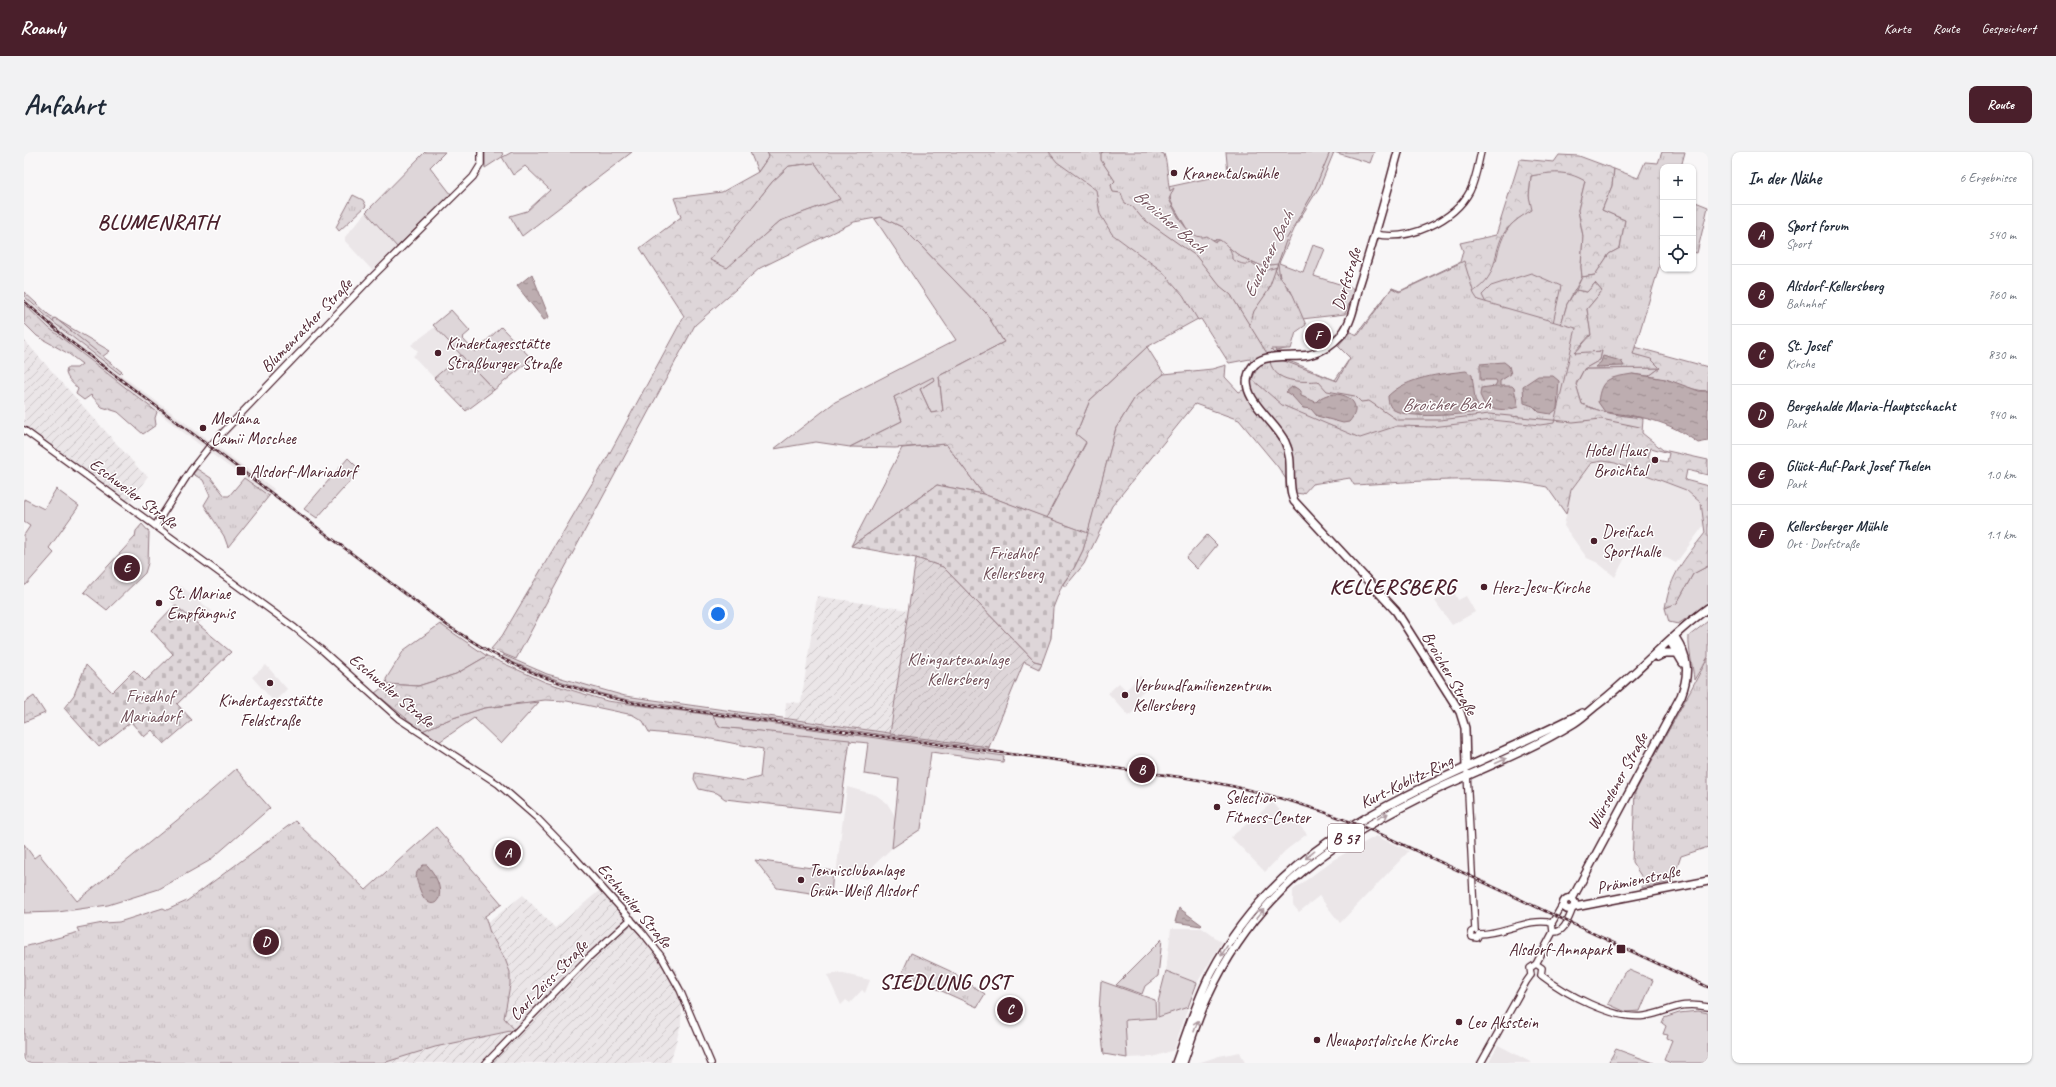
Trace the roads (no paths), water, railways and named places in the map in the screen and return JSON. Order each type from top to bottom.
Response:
[{"type":"main road","name":"Dorfstraße","points":[[1266,358],[1316,353],[1331,345],[1343,333],[1348,322],[1375,234],[1398,152]]},
{"type":"main road","name":"Broicher Straße","points":[[1266,358],[1259,361],[1250,370],[1247,386],[1252,397],[1285,441],[1291,466],[1292,496],[1297,505],[1357,570],[1380,592],[1401,619],[1462,717],[1466,768]]},
{"type":"main road","name":"B 57","points":[[1672,639],[1708,608]]},
{"type":"main road","name":"Kurt-Koblitz-Ring","points":[[1183,1063],[1198,1019],[1220,971],[1252,923],[1275,896],[1310,865],[1346,837],[1398,808],[1550,737],[1576,722],[1650,660],[1672,639]]},
{"type":"main road","points":[[1672,639],[1683,662],[1686,677]]},
{"type":"main road","name":"Würselener Straße","points":[[1572,899],[1681,696],[1686,677],[1686,660],[1672,639]]},
{"type":"main road","points":[[1650,660],[1665,653],[1678,653]]},
{"type":"main road","name":"Kurt-Koblitz-Ring","points":[[1176,1063],[1192,1016],[1211,973],[1229,942],[1270,890],[1309,855],[1344,830],[1402,798],[1548,731],[1596,706]]},
{"type":"main road","name":"Prämienstraße","points":[[1574,907],[1708,880]]},
{"type":"main road","points":[[1567,899],[1572,899],[1575,902],[1574,907],[1568,909],[1564,905],[1564,902],[1567,899]]},
{"type":"street","name":"Blumenrather Straße","points":[[155,526],[207,450],[372,277],[473,178],[482,164],[481,152]]},
{"type":"street","points":[[1375,234],[1384,237],[1409,235],[1428,227],[1453,210],[1464,201],[1470,191],[1481,152]]},
{"type":"street","name":"Eschweiler Straße","points":[[24,430],[295,628],[399,719],[419,733],[477,768],[508,792],[570,852],[661,956],[680,990],[711,1063]]},
{"type":"street","name":"Broicher Straße","points":[[1466,768],[1477,932],[1514,928],[1536,921],[1552,923]]},
{"type":"street","points":[[1481,1063],[1531,975],[1530,968],[1536,964],[1554,932],[1552,923],[1564,902]]},
{"type":"street","points":[[1554,932],[1558,932],[1563,929],[1574,907]]},
{"type":"street","name":"Carl-Zeiss-Straße","points":[[486,1063],[588,958],[630,919]]},
{"type":"street","points":[[1536,964],[1542,968],[1541,975]]},
{"type":"street","points":[[1531,975],[1535,977],[1541,975],[1586,1002],[1623,1015],[1644,1016],[1684,1005],[1708,1007]]},
{"type":"water","points":[[532,274],[549,317],[544,320],[517,286]]},
{"type":"water","points":[[1603,356],[1621,361],[1624,366],[1595,367],[1601,362]]},
{"type":"water","points":[[1504,362],[1509,366],[1511,374],[1500,381],[1500,386],[1512,386],[1514,388],[1518,407],[1507,410],[1486,408],[1480,395],[1481,388],[1495,386],[1497,382],[1496,380],[1480,380],[1480,364]]},
{"type":"water","points":[[1466,371],[1472,375],[1475,399],[1478,406],[1477,412],[1447,415],[1410,415],[1394,410],[1390,406],[1388,396],[1405,384],[1424,378]]},
{"type":"water","points":[[1632,374],[1666,379],[1699,391],[1708,391],[1708,441],[1698,443],[1675,429],[1653,420],[1605,412],[1598,402],[1599,394],[1604,383],[1612,378]]},
{"type":"water","points":[[1538,376],[1553,376],[1559,381],[1557,409],[1551,414],[1539,412],[1533,406],[1524,403],[1523,386]]},
{"type":"water","points":[[1293,386],[1301,391],[1301,396],[1316,402],[1331,394],[1339,394],[1346,397],[1352,401],[1355,407],[1354,414],[1349,422],[1343,423],[1317,416],[1311,409],[1303,408],[1286,392]]},
{"type":"water","points":[[423,865],[427,865],[435,876],[439,886],[440,894],[438,900],[434,903],[430,903],[425,899],[420,890],[416,876],[417,872]]},
{"type":"water","points":[[1179,908],[1202,925],[1175,922]]},
{"type":"waterway","name":"Broicher Bach","points":[[1103,152],[1101,153],[1101,160],[1115,181],[1111,185],[1113,192],[1121,193],[1125,204],[1132,206],[1142,218],[1196,256],[1220,286],[1231,295],[1268,355]]},
{"type":"waterway","name":"Euchener Bach","points":[[1250,324],[1254,311],[1268,291],[1287,238],[1312,195],[1330,152]]},
{"type":"waterway","name":"Broicher Bach","points":[[1270,362],[1277,374],[1283,378],[1297,381],[1318,381],[1327,391],[1355,396],[1361,402],[1369,401],[1397,420],[1440,420],[1489,414],[1573,422],[1601,419],[1640,427]]},
{"type":"railway","points":[[24,301],[67,339],[448,626],[481,647],[526,670],[562,684],[635,703],[1187,778],[1237,787],[1284,799],[1331,814],[1378,833],[1708,987]]},
{"type":"place","name":"Kranentalsmühle","points":[[1174,173]]},
{"type":"place","name":"Kellersberger Mühle","points":[[1318,336]]},
{"type":"place","name":"Kindertagesstätte Straßburger Straße","points":[[438,353]]},
{"type":"place","name":"Mevlana Camii Moschee","points":[[203,428]]},
{"type":"place","name":"Hotel Haus Broichtal","points":[[1655,460]]},
{"type":"place","name":"Alsdorf-Mariadorf","points":[[241,471]]},
{"type":"place","name":"Dreifach Sporthalle","points":[[1594,541]]},
{"type":"place","name":"Glück-Auf-Park Josef Thelen","points":[[127,568]]},
{"type":"place","name":"Herz-Jesu-Kirche","points":[[1484,587]]},
{"type":"place","name":"St. Mariae Empfängnis","points":[[159,603]]},
{"type":"place","name":"Kindertagesstätte Feldstraße","points":[[270,683]]},
{"type":"place","name":"Verbundfamilienzentrum Kellersberg","points":[[1125,695]]},
{"type":"place","name":"Alsdorf-Kellersberg","points":[[1142,770]]},
{"type":"place","name":"Selection Fitness-Center","points":[[1217,807]]},
{"type":"place","name":"Sport forum","points":[[508,853]]},
{"type":"place","name":"Tennisclubanlage Grün-Weiß Alsdorf","points":[[801,880]]},
{"type":"place","name":"Bergehalde Maria-Hauptschacht","points":[[266,942]]},
{"type":"place","name":"Alsdorf-Annapark","points":[[1621,949]]},
{"type":"place","name":"St. Josef","points":[[1010,1010]]},
{"type":"place","name":"Leo Aksstein","points":[[1459,1022]]},
{"type":"place","name":"Neuapostolische Kirche","points":[[1317,1040]]},
{"type":"district","name":"BLUMENRATH","points":[[158,222]]},
{"type":"district","name":"KELLERSBERG","points":[[1393,587]]},
{"type":"district","name":"SIEDLUNG OST","points":[[945,982]]},
{"type":"park label","name":"Friedhof Kellersberg","points":[[1013,563]]},
{"type":"park label","name":"Kleingartenanlage Kellersberg","points":[[958,669]]},
{"type":"park label","name":"Friedhof Mariadorf","points":[[150,706]]}]
